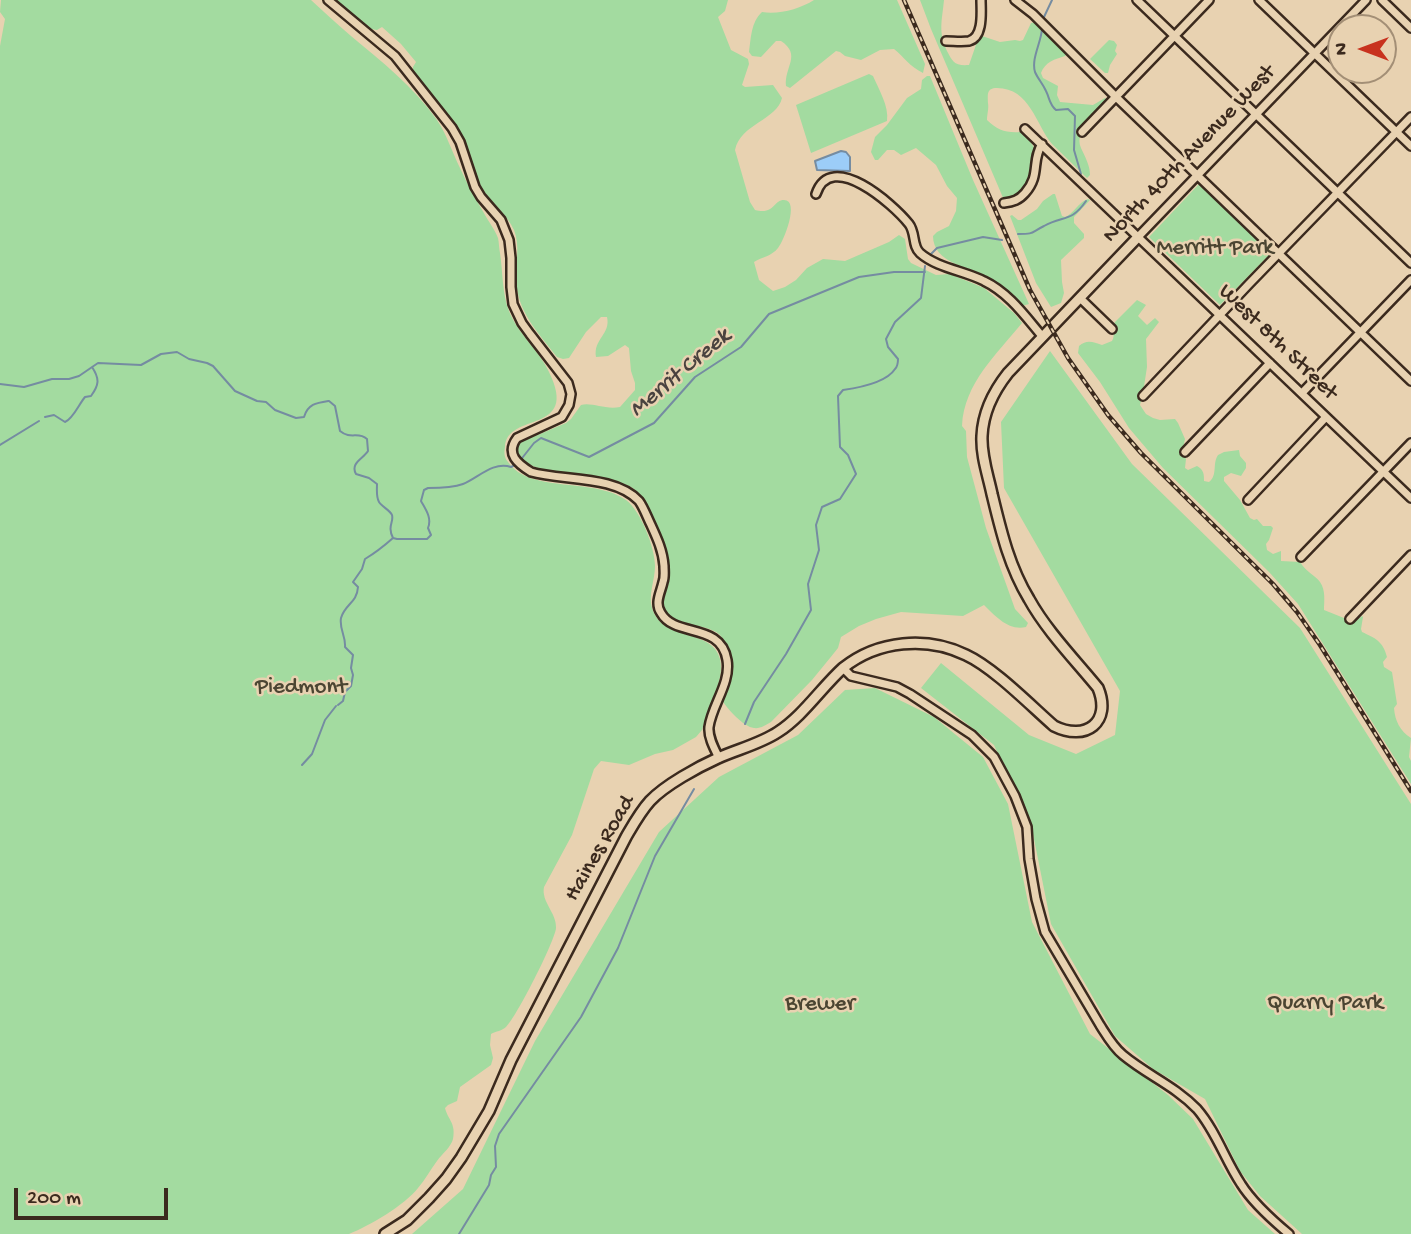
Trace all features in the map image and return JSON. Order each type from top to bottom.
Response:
[{"type":"main road","name":"North 40th Avenue West","points":[[1042,337],[1138,237]]},
{"type":"main road","name":"Haines Road","points":[[385,1234],[407,1220],[429,1198],[461,1158],[489,1111],[511,1060],[626,837],[639,814],[666,788],[698,768],[780,731],[843,667],[852,660],[885,646],[915,643],[948,648],[965,654],[999,678],[1054,726],[1069,732],[1086,731],[1098,720],[1102,702],[1098,688],[1029,600],[1011,564],[982,449],[984,423],[991,397],[1018,361],[1042,337]]},
{"type":"street","points":[[328,0],[395,56],[452,128],[460,142],[475,187],[501,220],[509,240],[512,296],[518,314],[568,383],[571,400],[565,414],[514,441],[511,449],[515,459],[521,466],[537,474],[606,483],[629,493],[641,503],[664,562],[664,579],[658,602],[661,615],[671,622],[710,635],[723,649],[727,657],[726,678],[709,728],[712,744],[719,758]]},
{"type":"street","points":[[946,41],[970,41],[975,38],[980,25],[981,0]]},
{"type":"street","points":[[1014,0],[1033,14],[1411,381]]},
{"type":"street","points":[[1137,0],[1411,263]]},
{"type":"street","points":[[1082,132],[1209,0]]},
{"type":"street","points":[[1259,0],[1411,146]]},
{"type":"street","name":"North 40th Avenue West","points":[[1138,237],[1366,0]]},
{"type":"street","points":[[1382,0],[1411,28]]},
{"type":"street","points":[[1143,396],[1411,117]]},
{"type":"street","name":"West 8th Street","points":[[1025,130],[1411,498]]},
{"type":"street","points":[[1004,203],[1019,199],[1034,182],[1042,144]]},
{"type":"street","points":[[816,194],[822,181],[829,178],[839,176],[854,180],[895,208],[910,224],[915,246],[922,254],[984,281],[1002,292],[1042,337]]},
{"type":"street","points":[[1302,393],[1411,280]]},
{"type":"street","points":[[1080,298],[1112,329]]},
{"type":"street","points":[[1185,453],[1270,363]]},
{"type":"street","points":[[1248,500],[1326,417]]},
{"type":"street","points":[[1301,557],[1411,443]]},
{"type":"street","points":[[1350,620],[1411,555]]},
{"type":"street","points":[[843,667],[851,676],[881,682],[910,694],[972,735],[994,757],[1015,796],[1027,828],[1029,859],[1045,932],[1100,1026],[1124,1056],[1175,1089],[1198,1111],[1240,1183],[1259,1206],[1289,1234]]},
{"type":"green space","name":"Piedmont","points":[[1,0],[311,0],[397,75],[437,120],[495,232],[509,311],[545,364],[556,392],[555,405],[549,414],[517,429],[509,436],[504,451],[505,457],[518,472],[531,478],[613,493],[632,505],[642,521],[653,550],[655,566],[651,603],[658,619],[676,631],[708,643],[720,659],[718,686],[702,730],[696,737],[673,750],[629,765],[601,761],[594,769],[572,835],[544,887],[545,898],[556,923],[554,936],[511,1021],[491,1034],[491,1065],[460,1087],[457,1101],[445,1108],[453,1129],[452,1142],[412,1195],[386,1214],[349,1234],[0,1234],[0,46],[5,19],[0,12]]},
{"type":"green space","points":[[336,0],[728,0],[725,11],[718,17],[731,50],[748,59],[742,85],[773,85],[782,98],[773,112],[744,134],[735,150],[750,202],[755,210],[766,211],[784,200],[789,202],[791,207],[787,230],[776,251],[754,262],[759,280],[773,291],[796,280],[807,268],[823,259],[845,261],[899,235],[905,239],[911,263],[936,275],[950,274],[984,288],[1022,323],[975,383],[964,410],[962,426],[966,431],[967,457],[986,528],[1015,609],[1028,623],[1026,627],[1008,625],[984,605],[963,616],[901,612],[876,619],[841,637],[838,648],[812,680],[771,722],[754,728],[736,717],[722,700],[733,665],[731,654],[722,638],[710,629],[674,619],[664,609],[663,600],[670,572],[667,552],[657,526],[637,492],[613,481],[535,467],[526,462],[518,452],[521,442],[566,423],[581,405],[620,407],[635,390],[629,348],[625,345],[608,356],[596,357],[597,346],[608,323],[607,317],[601,317],[586,332],[569,358],[557,357],[524,311],[517,290],[514,230],[481,187],[458,128],[413,74],[416,62],[401,44],[382,27],[371,29]]},
{"type":"green space","points":[[814,0],[897,0],[925,64],[923,73],[894,49],[880,50],[861,60],[836,51],[790,88],[786,86],[791,62],[790,51],[781,41],[776,41],[761,57],[752,56],[749,52],[754,25],[762,12],[789,10]]},
{"type":"green space","points":[[920,0],[944,0],[942,38],[949,55],[957,64],[969,65],[978,39],[982,36],[1000,42],[1020,41],[1031,23],[1036,22],[1067,53],[1048,64],[1041,73],[1043,78],[1058,86],[1057,95],[1060,102],[1093,105],[1105,98],[1108,100],[1088,122],[1079,141],[1090,171],[1087,178],[1052,144],[1025,101],[1008,90],[993,88],[988,92],[987,120],[1002,130],[1020,132],[1035,149],[1033,178],[1022,193],[1004,200]]},
{"type":"green space","points":[[1109,40],[1117,45],[1117,54],[1108,73],[1105,73],[1090,59]]},
{"type":"green space","points":[[869,74],[873,76],[883,98],[887,121],[811,153],[796,105]]},
{"type":"green space","points":[[930,76],[1029,304],[1022,306],[993,280],[953,263],[939,252],[933,236],[949,226],[956,211],[957,198],[936,165],[916,148],[901,155],[894,150],[887,150],[878,160],[875,160],[871,152],[875,137],[907,98],[921,89],[922,80]]},
{"type":"green space","name":"Merritt Park","points":[[1199,184],[1271,253],[1220,305],[1149,237]]},
{"type":"green space","points":[[1053,194],[1062,216],[1065,217],[1090,200],[1074,217],[1074,223],[1084,234],[1084,238],[1061,260],[1064,293],[1061,303],[1051,307],[1036,283],[1010,216],[1021,220]]},
{"type":"green space","points":[[1137,300],[1146,305],[1138,316],[1147,325],[1155,318],[1159,322],[1146,339],[1147,367],[1140,405],[1146,414],[1153,418],[1175,419],[1185,439],[1182,453],[1186,459],[1185,468],[1188,470],[1197,466],[1203,472],[1204,481],[1209,482],[1212,479],[1218,455],[1239,450],[1246,468],[1241,476],[1231,473],[1224,477],[1224,481],[1240,500],[1250,518],[1257,519],[1263,526],[1273,528],[1266,544],[1267,550],[1273,554],[1281,551],[1281,561],[1300,562],[1318,580],[1324,592],[1324,610],[1354,622],[1363,617],[1362,632],[1378,641],[1387,657],[1383,662],[1384,667],[1392,672],[1397,704],[1394,708],[1396,717],[1401,729],[1411,738],[1411,784],[1298,604],[1163,468],[1129,428],[1078,353],[1079,346],[1085,342],[1102,345],[1112,341],[1115,322]]},
{"type":"green space","name":"Quarry Park","points":[[1050,351],[1132,464],[1300,628],[1411,804],[1411,1234],[1302,1234],[1260,1196],[1240,1171],[1205,1099],[1153,1069],[1115,1036],[1051,924],[1032,829],[994,745],[921,688],[941,663],[1029,735],[1076,754],[1115,735],[1120,691],[1004,488],[1001,422]]},
{"type":"green space","name":"Brewer","points":[[875,688],[934,717],[983,757],[1008,804],[1032,922],[1090,1034],[1168,1095],[1193,1119],[1248,1210],[1275,1234],[412,1234],[463,1189],[535,1041],[659,832],[719,777],[798,735],[845,690]]},
{"type":"water","points":[[841,151],[850,157],[850,171],[817,170],[815,161]]},
{"type":"waterway","points":[[1044,17],[1052,0]]},
{"type":"waterway","points":[[1042,29],[1034,62],[1035,72],[1054,108],[1068,109],[1075,116],[1074,150],[1081,174]]},
{"type":"waterway","points":[[1018,234],[1032,233],[1071,216],[1086,201]]},
{"type":"waterway","points":[[931,254],[937,248],[983,237],[1002,240]]},
{"type":"waterway","points":[[745,724],[754,702],[811,610],[808,584],[819,550],[816,525],[822,507],[840,499],[856,474],[848,455],[840,447],[838,396],[843,390],[885,378],[896,368],[898,359],[888,347],[886,339],[895,322],[921,298],[925,266]]},
{"type":"waterway","name":"Merrit Creek","points":[[519,462],[541,438],[589,457],[654,423],[695,377],[741,347],[769,314],[859,277],[894,272],[925,272]]},
{"type":"waterway","name":"Merrit Creek","points":[[0,384],[24,387],[52,379],[69,379],[79,376],[98,363],[141,365],[161,354],[177,352],[189,359],[213,366],[235,391],[266,402],[275,410],[296,418],[304,417],[313,405],[329,401],[335,406],[340,431],[367,439],[368,451],[356,464],[356,474],[377,484],[378,500],[392,515],[391,534],[397,539],[427,539],[431,535],[428,528],[429,517],[421,501],[424,490],[460,485],[492,468],[515,465]]},
{"type":"waterway","points":[[45,417],[54,415],[65,422],[71,418],[85,397],[91,396],[96,389],[98,382],[92,367]]},
{"type":"waterway","points":[[0,445],[39,421]]},
{"type":"waterway","points":[[338,705],[351,686],[353,675],[353,655],[345,647],[341,618],[355,597],[358,587],[353,582],[365,559],[393,538]]},
{"type":"waterway","points":[[302,765],[312,754],[325,720],[336,706]]},
{"type":"waterway","points":[[459,1234],[489,1185],[496,1167],[495,1146],[499,1134],[581,1017],[618,948],[655,856],[694,789]]},
{"type":"railway","points":[[904,0],[1030,290],[1068,358],[1108,415],[1141,453],[1273,584],[1297,612],[1411,791]]}]
